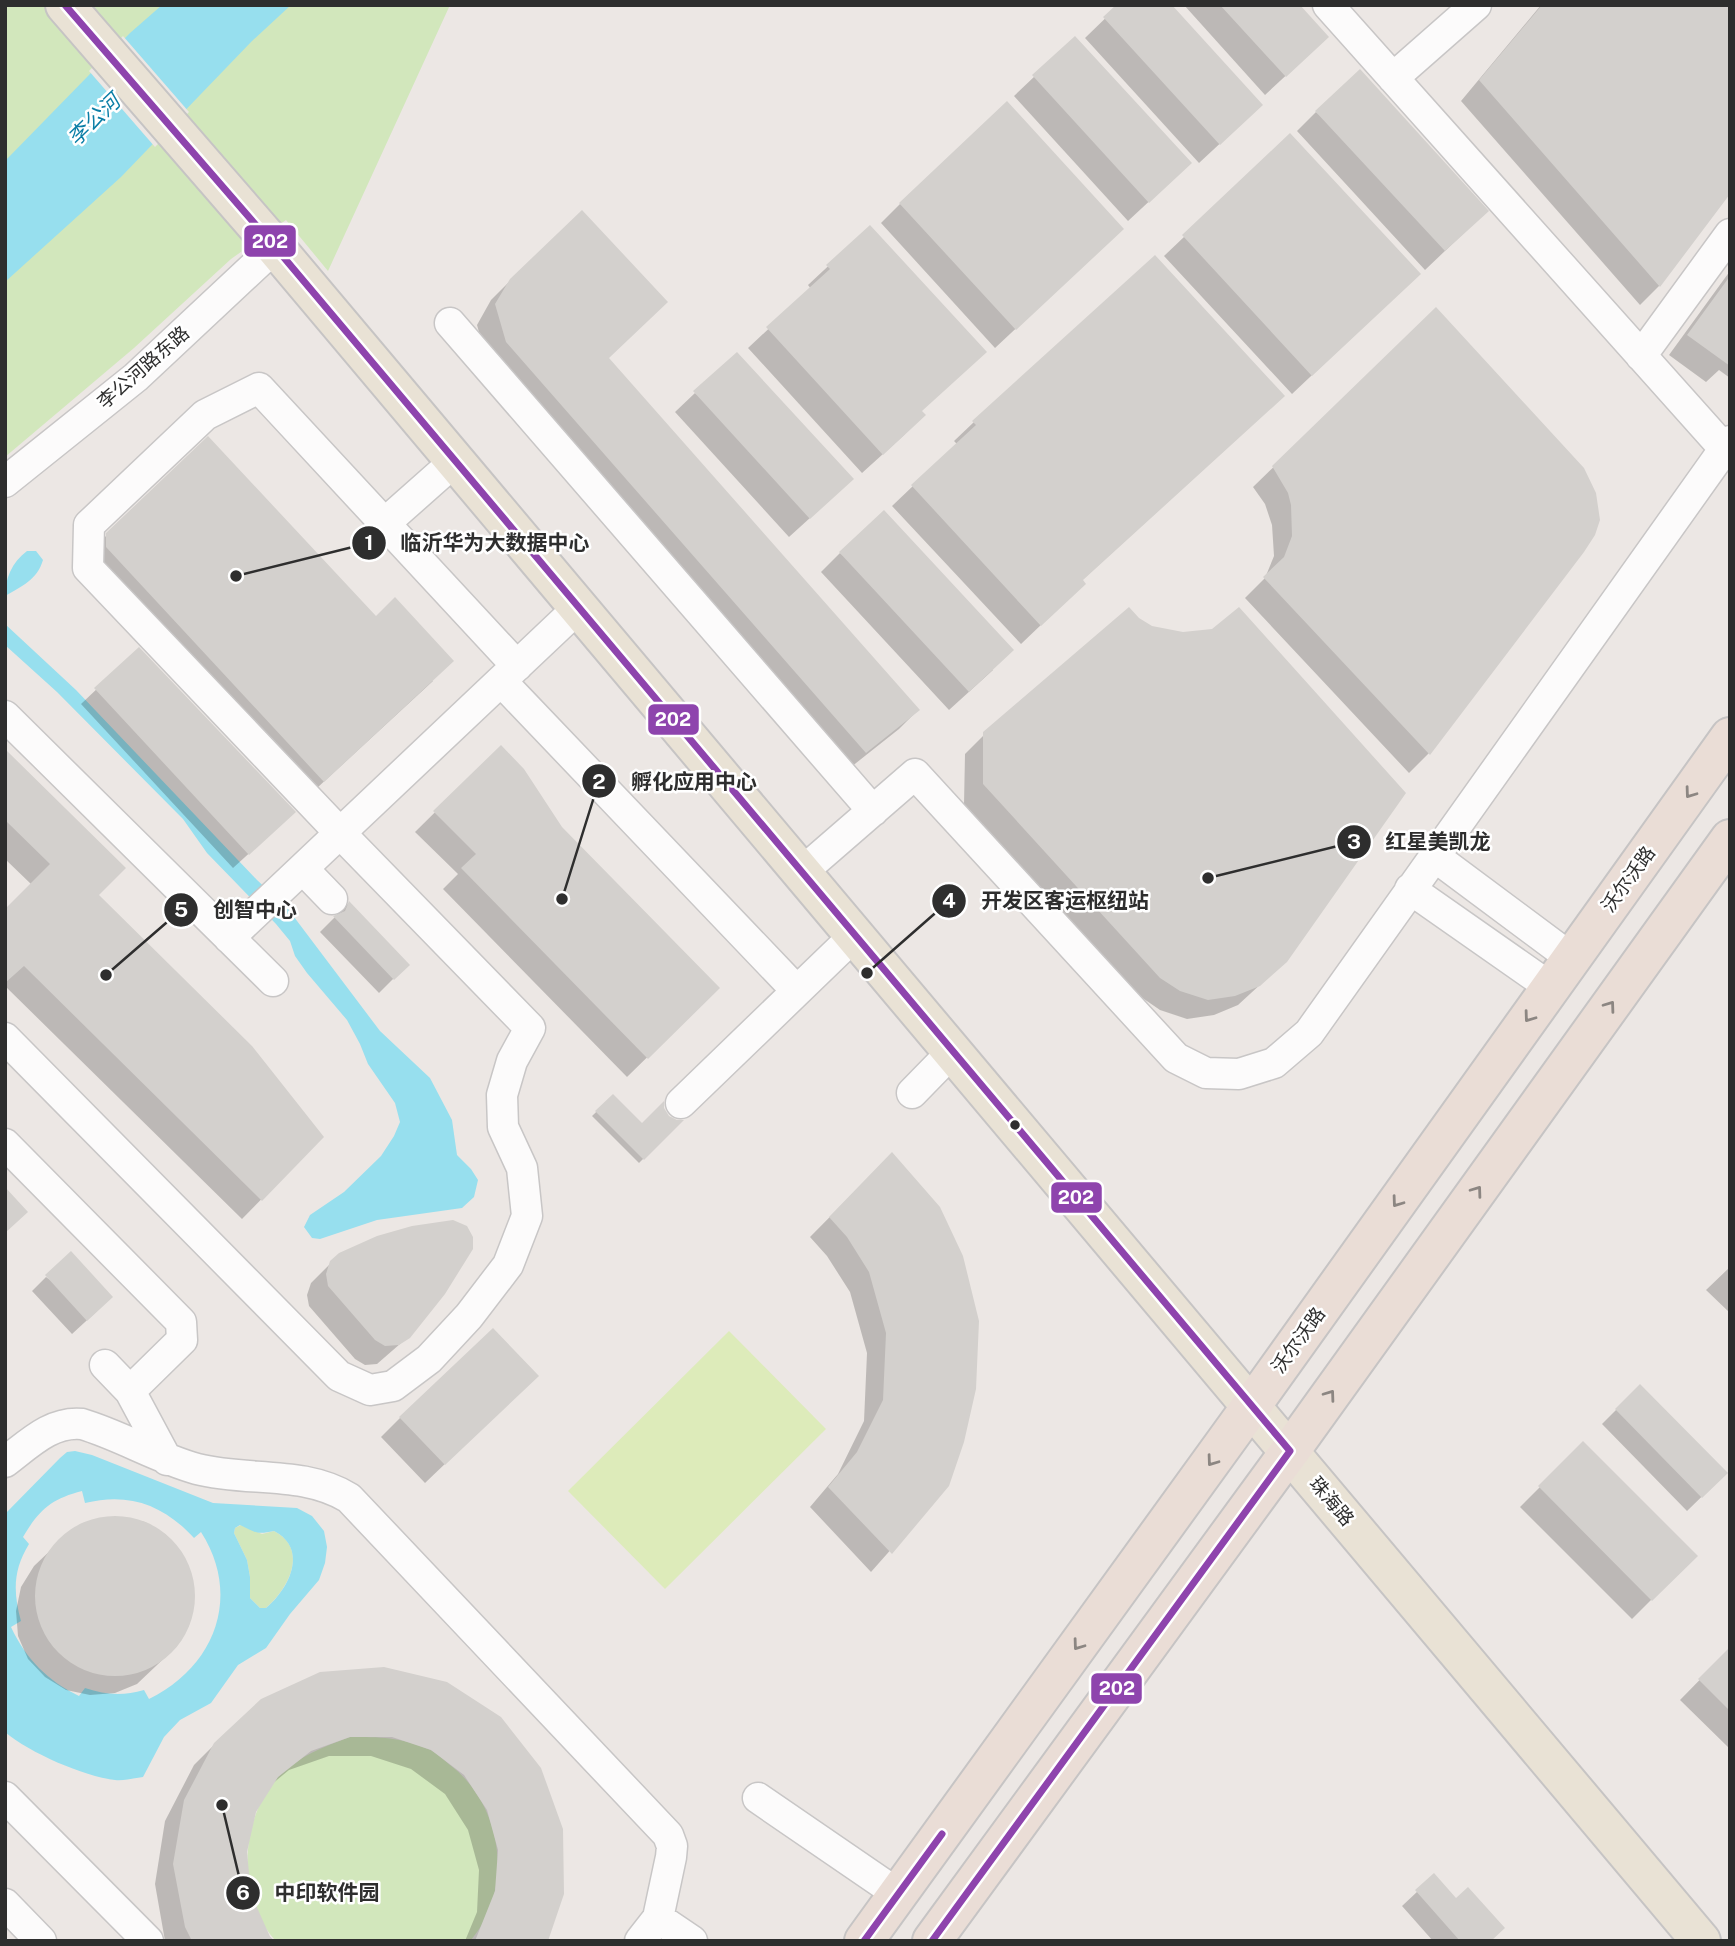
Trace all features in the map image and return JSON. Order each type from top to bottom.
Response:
[{"type":"highway","name":"沃尔沃路","points":[[864,1941],[1730,737]]},
{"type":"highway","points":[[932,1941],[1290,1451],[1730,839]]},
{"type":"main road","name":"珠海路","points":[[65,5],[275,247],[1701,1941]]},
{"type":"street","points":[[802,872],[915,774],[1176,1058],[1206,1073],[1239,1074],[1273,1063],[1309,1033],[1728,448],[1642,356],[1328,5]]},
{"type":"street","points":[[1393,78],[1476,5]]},
{"type":"street","points":[[1642,356],[1730,234]]},
{"type":"street","name":"李公河路东路","points":[[5,482],[136,377],[275,247]]},
{"type":"street","points":[[450,323],[873,811]]},
{"type":"street","points":[[5,1038],[339,1376],[370,1390],[393,1386],[429,1359],[469,1316],[508,1265],[527,1216],[522,1168],[503,1127],[502,1096],[512,1061],[530,1028],[88,568],[89,525],[205,415],[259,388],[385,523],[509,673],[797,991]]},
{"type":"street","points":[[385,523],[455,461]]},
{"type":"street","points":[[229,938],[579,607]]},
{"type":"street","points":[[5,716],[273,981]]},
{"type":"street","points":[[1434,856],[1561,973]]},
{"type":"street","points":[[303,869],[332,899]]},
{"type":"street","points":[[1410,889],[1561,973]]},
{"type":"street","points":[[681,1103],[855,934]]},
{"type":"street","points":[[912,1093],[953,1051]]},
{"type":"street","points":[[5,1144],[181,1322],[182,1340],[130,1391]]},
{"type":"street","points":[[105,1365],[130,1391],[167,1460]]},
{"type":"street","points":[[5,1462],[47,1430],[68,1423],[98,1428],[167,1460],[223,1475],[286,1478],[318,1483],[349,1498],[668,1836],[672,1846],[671,1857],[649,1929],[692,1941]]},
{"type":"street","points":[[5,1797],[148,1941]]},
{"type":"street","points":[[758,1798],[898,1894]]},
{"type":"street","points":[[5,1905],[41,1941]]},
{"type":"green space","points":[[5,5],[450,5],[328,271],[286,220],[231,259],[134,348],[5,457]]},
{"type":"green space","points":[[729,1331],[826,1429],[665,1589],[568,1491]]},
{"type":"green space","points":[[241,1525],[262,1534],[274,1531],[285,1539],[291,1548],[292,1569],[288,1580],[266,1608],[260,1608],[250,1598],[247,1560],[234,1533],[235,1528]]},
{"type":"green space","points":[[350,1737],[399,1740],[431,1750],[468,1782],[482,1802],[497,1849],[497,1873],[493,1898],[484,1920],[470,1941],[276,1941],[263,1924],[254,1903],[247,1858],[256,1814],[266,1793],[287,1769],[312,1753]]},
{"type":"water","name":"李公河","points":[[162,5],[291,5],[252,41],[121,177],[5,282],[5,161],[130,33]]},
{"type":"water","points":[[27,551],[36,551],[43,560],[40,567],[28,582],[5,596],[10,571]]},
{"type":"water","points":[[5,624],[76,690],[257,880],[288,909],[380,1031],[430,1078],[452,1120],[457,1155],[478,1180],[474,1197],[462,1208],[377,1220],[320,1239],[312,1238],[304,1227],[310,1215],[344,1192],[381,1156],[394,1136],[400,1122],[395,1103],[368,1064],[347,1020],[307,973],[295,956],[290,941],[207,853],[183,819],[57,692],[5,645]]},
{"type":"water","points":[[67,1452],[92,1455],[213,1503],[297,1508],[312,1516],[324,1531],[327,1547],[319,1580],[266,1648],[238,1665],[211,1703],[180,1720],[164,1737],[143,1777],[115,1780],[88,1774],[42,1755],[5,1732],[5,1514]],"holes":[[[82,1491],[85,1503],[116,1499],[145,1504],[158,1510],[194,1538],[201,1532],[213,1556],[219,1581],[220,1605],[215,1628],[205,1649],[191,1668],[172,1685],[149,1699],[144,1690],[114,1694],[85,1688],[79,1696],[39,1668],[11,1627],[21,1621],[16,1581],[20,1563],[29,1544],[23,1537],[47,1507]],[[240,1525],[256,1532],[274,1531],[285,1539],[291,1548],[292,1569],[288,1580],[266,1608],[260,1608],[250,1598],[247,1560],[234,1533],[235,1528]]]},
{"type":"pier","points":[[123,36],[189,112],[155,147],[89,71]]},
{"type":"building","points":[[1116,5],[1172,5],[1263,105],[1220,145],[1103,17]]},
{"type":"building","points":[[1220,5],[1300,5],[1329,37],[1286,77]]},
{"type":"building","points":[[1542,5],[1730,5],[1730,194],[1660,287],[1479,80]]},
{"type":"building","points":[[1075,36],[1192,163],[1149,203],[1032,75]]},
{"type":"building","points":[[1360,69],[1489,211],[1445,251],[1315,111]]},
{"type":"building","points":[[1007,101],[1124,229],[1016,330],[899,203]]},
{"type":"building","points":[[1290,133],[1421,274],[1312,376],[1182,235]]},
{"type":"building","points":[[582,210],[668,302],[609,358],[920,710],[866,753],[506,342],[495,304],[510,279]]},
{"type":"building","points":[[870,225],[987,352],[922,411],[926,415],[883,455],[766,327],[830,269],[826,265]]},
{"type":"building","points":[[1155,255],[1285,396],[1083,580],[1086,584],[1041,626],[911,485],[976,425],[972,421]]},
{"type":"building","points":[[1730,276],[1730,366],[1687,335]]},
{"type":"building","points":[[1436,307],[1584,468],[1596,493],[1600,520],[1595,535],[1584,552],[1430,755],[1263,577],[1284,557],[1292,536],[1288,493],[1272,466]]},
{"type":"building","points":[[737,352],[854,479],[810,519],[693,391]]},
{"type":"building","points":[[208,436],[376,616],[395,597],[454,661],[324,782],[106,547],[106,533]]},
{"type":"building","points":[[884,510],[1014,650],[969,692],[839,552]]},
{"type":"building","points":[[1129,607],[1139,618],[1152,626],[1183,632],[1212,629],[1239,607],[1406,793],[1287,962],[1260,986],[1235,996],[1208,1000],[1180,991],[1160,978],[983,784],[983,732]]},
{"type":"building","points":[[139,647],[296,812],[249,855],[94,688]]},
{"type":"building","points":[[501,745],[524,769],[562,827],[720,988],[648,1059],[461,868],[476,854],[433,811]]},
{"type":"building","points":[[5,749],[126,868],[99,895],[252,1046],[324,1137],[262,1201],[24,966],[5,983],[5,909],[50,864],[5,820]]},
{"type":"building","points":[[349,901],[410,965],[394,980],[333,916],[345,911]]},
{"type":"building","points":[[613,1094],[642,1123],[664,1101],[664,1108],[669,1116],[684,1120],[644,1160],[595,1111]]},
{"type":"building","points":[[892,1152],[940,1207],[963,1256],[979,1321],[976,1389],[964,1442],[949,1486],[892,1554],[828,1487],[857,1452],[883,1400],[886,1333],[869,1272],[847,1237],[829,1217]]},
{"type":"building","points":[[5,1187],[28,1212],[5,1233]]},
{"type":"building","points":[[453,1220],[467,1226],[473,1237],[473,1249],[445,1294],[410,1338],[399,1345],[385,1346],[375,1340],[328,1286],[326,1274],[330,1261],[339,1253],[377,1236],[412,1226]]},
{"type":"building","points":[[71,1251],[113,1297],[87,1321],[45,1275]]},
{"type":"building","points":[[493,1328],[539,1376],[445,1465],[399,1417]]},
{"type":"building","points":[[1640,1384],[1728,1473],[1702,1498],[1615,1409]]},
{"type":"building","points":[[1583,1441],[1698,1556],[1652,1601],[1538,1486]]},
{"type":"building","points":[[115,1516],[146,1522],[172,1539],[189,1565],[195,1596],[189,1627],[172,1653],[146,1670],[115,1676],[84,1670],[58,1653],[41,1627],[35,1596],[41,1565],[58,1539],[84,1522]]},
{"type":"building","points":[[1730,1647],[1730,1711],[1698,1679]]},
{"type":"building","points":[[384,1667],[447,1682],[501,1717],[541,1768],[563,1829],[564,1894],[548,1941],[475,1941],[495,1891],[498,1850],[487,1810],[464,1775],[431,1750],[392,1737],[350,1737],[311,1751],[278,1777],[256,1812],[247,1852],[251,1894],[272,1941],[192,1941],[185,1927],[173,1864],[184,1800],[214,1743],[261,1699],[320,1672]]},
{"type":"building","points":[[1434,1873],[1456,1898],[1468,1887],[1505,1928],[1491,1941],[1460,1941],[1415,1890]]},
{"type":"transit line","name":"202","points":[[65,5],[275,247],[1290,1451],[932,1941]]},
{"type":"transit line","name":"202","points":[[864,1941],[942,1834]]},
{"type":"place","name":"临沂华为大数据中心","points":[[236,576]]},
{"type":"place","name":"红星美凯龙","points":[[1208,878]]},
{"type":"place","name":"孵化应用中心","points":[[562,899]]},
{"type":"place","name":"开发区客运枢纽站","points":[[867,973]]},
{"type":"place","name":"创智中心","points":[[106,975]]},
{"type":"place","name":"中印软件园","points":[[222,1805]]}]
